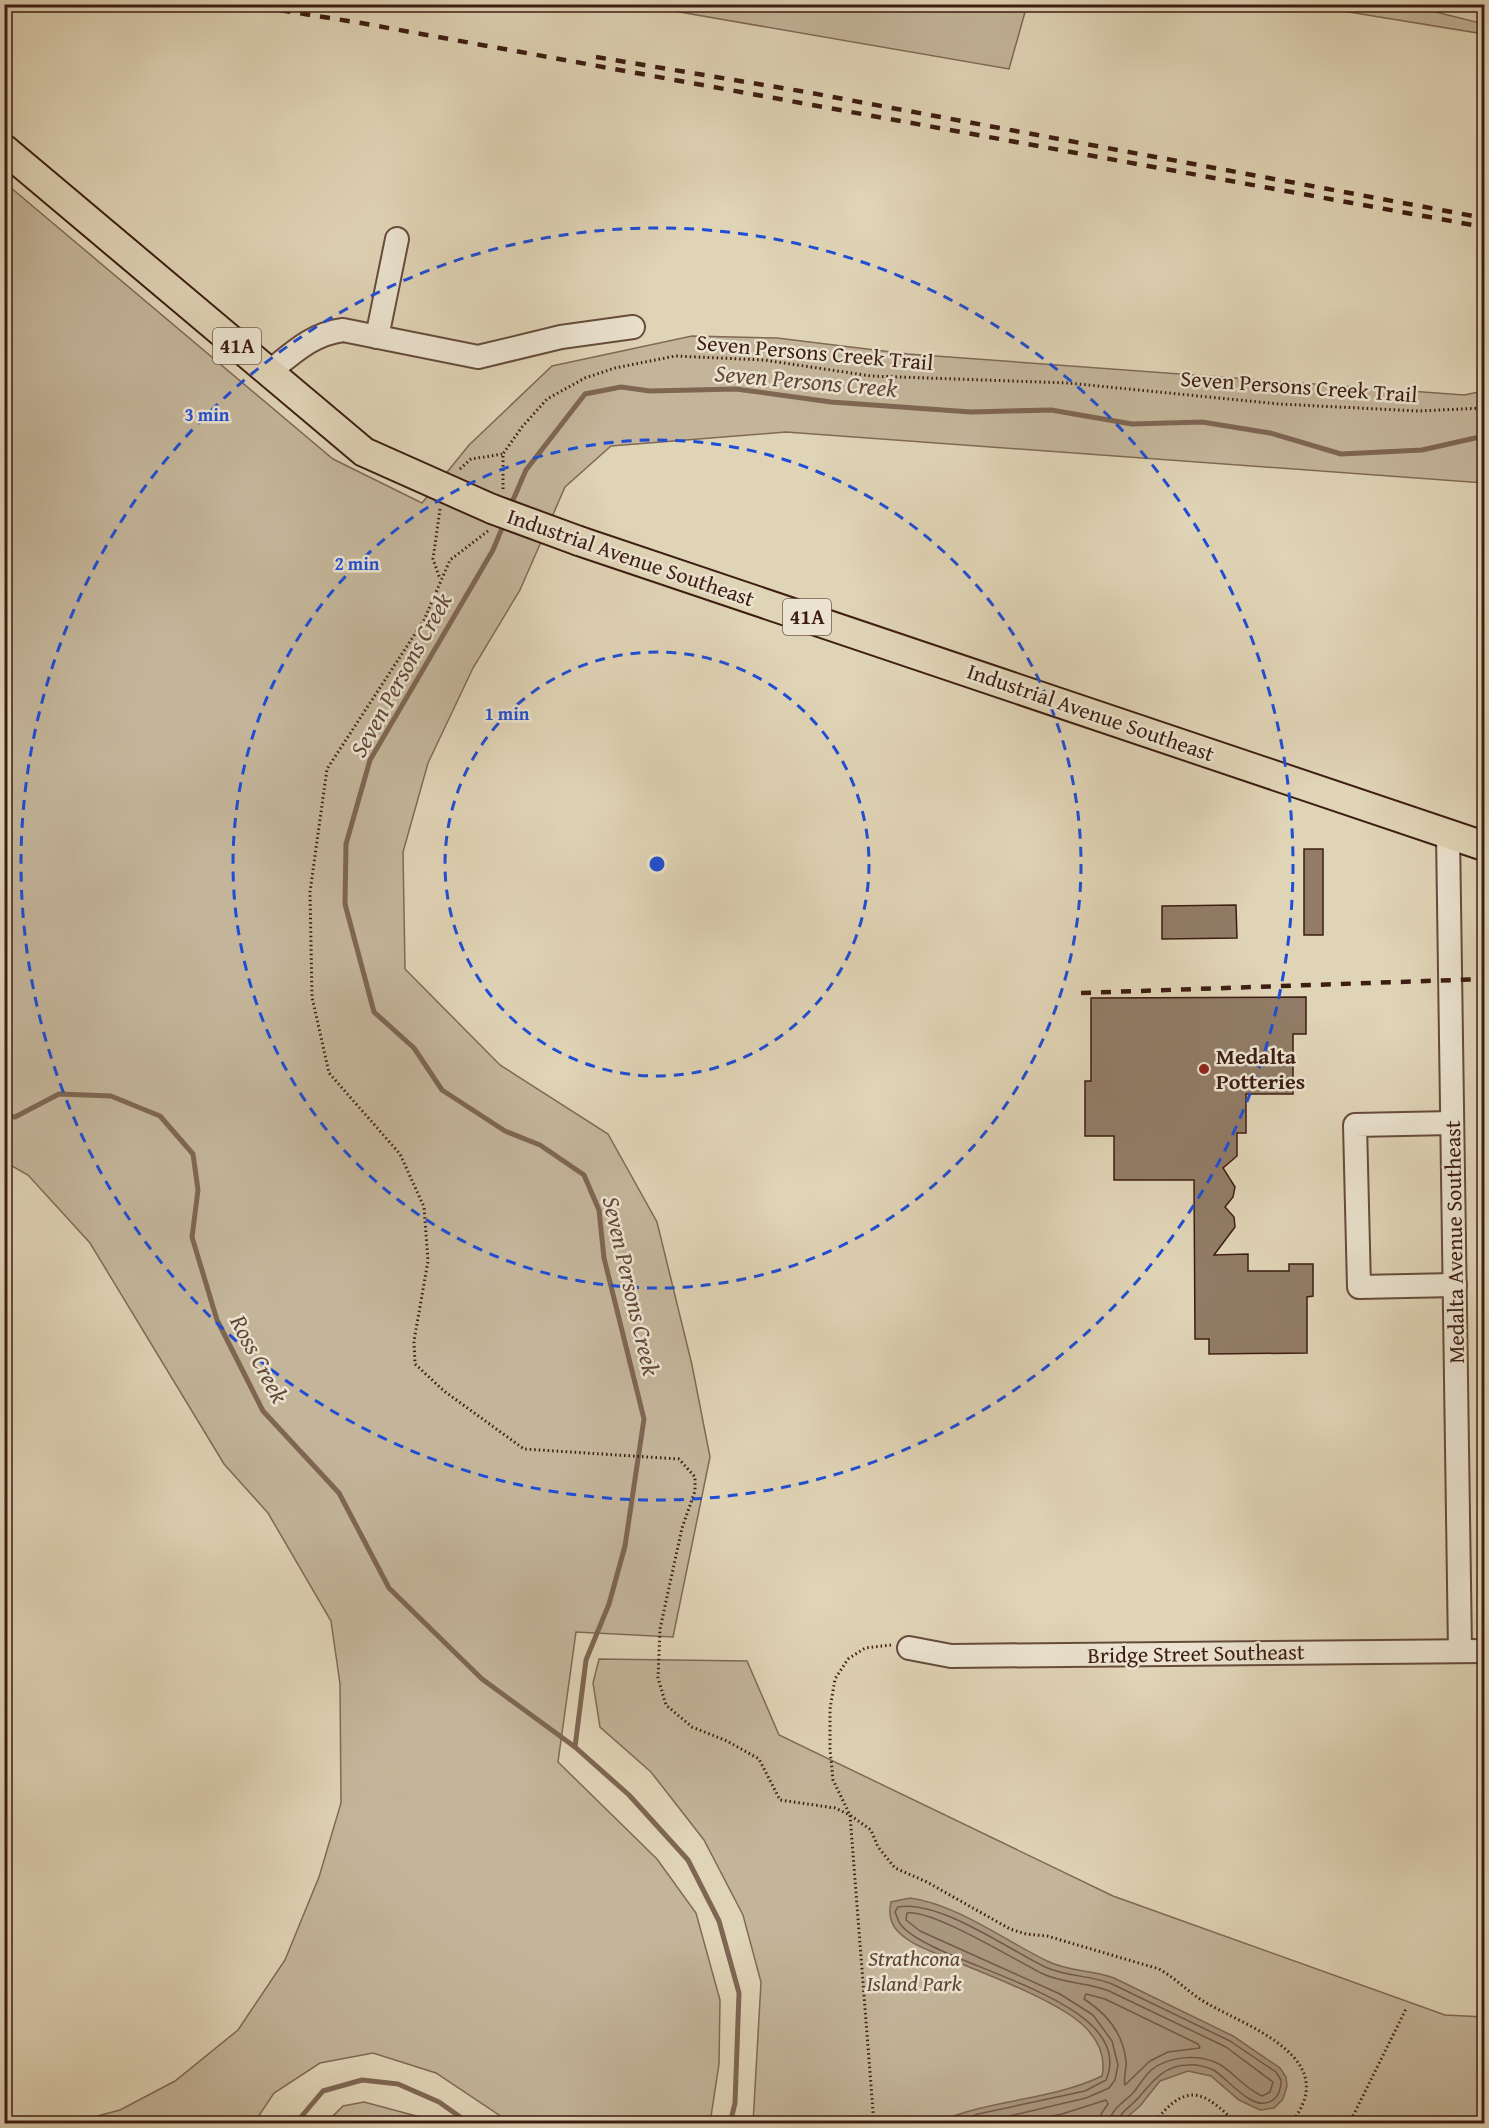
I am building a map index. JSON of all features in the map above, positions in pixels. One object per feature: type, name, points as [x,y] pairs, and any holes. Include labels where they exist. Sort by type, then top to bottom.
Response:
[{"type":"main road","name":"Industrial Avenue Southeast","points":[[4,149],[364,452],[496,509],[579,541],[1485,846]]},
{"type":"street","points":[[377,337],[397,239]]},
{"type":"street","points":[[269,372],[308,340],[324,332],[343,330],[478,357],[561,337],[633,327]]},
{"type":"street","name":"Medalta Avenue Southeast","points":[[1448,834],[1460,1651]]},
{"type":"street","points":[[1452,1123],[1355,1125],[1359,1287],[1455,1285]]},
{"type":"street","name":"Bridge Street Southeast","points":[[909,1648],[951,1656],[1485,1651]]},
{"type":"path","name":"Seven Persons Creek Trail","points":[[496,509],[503,454],[522,427],[548,399],[585,378],[615,368],[675,356],[764,360],[872,376],[1068,383],[1289,405],[1418,411],[1485,408]]},
{"type":"path","points":[[496,509],[450,560],[424,620],[327,769],[310,892],[312,997],[329,1073],[400,1154],[424,1207],[428,1261],[414,1341],[415,1364],[444,1391],[524,1449],[679,1459],[695,1477],[696,1491],[682,1528],[660,1629],[658,1678],[666,1705],[692,1727],[727,1741],[759,1759],[780,1800],[835,1808],[850,1815],[871,1830],[878,1847],[895,1868],[927,1882],[1010,1929],[1026,1934],[1047,1936],[1159,1969],[1174,1978],[1190,1994],[1254,2027],[1280,2044],[1301,2067],[1307,2083],[1306,2098],[1290,2124]]},
{"type":"path","points":[[874,2124],[850,1815],[833,1780],[830,1709],[835,1679],[848,1659],[865,1648],[896,1645],[909,1648]]},
{"type":"path","points":[[1349,2124],[1406,2009]]},
{"type":"path","points":[[1153,2124],[1175,2099],[1194,2094],[1206,2098],[1237,2124]]},
{"type":"green space","points":[[1027,4],[1009,69],[639,5]]},
{"type":"green space","points":[[1306,5],[1408,5],[1484,24],[1484,34]]},
{"type":"green space","points":[[4,182],[333,459],[422,503],[469,445],[552,366],[692,336],[777,338],[908,354],[1464,395],[1484,391],[1484,483],[786,432],[611,446],[565,487],[520,590],[473,668],[428,763],[403,852],[405,969],[500,1065],[608,1134],[657,1222],[692,1365],[710,1457],[673,1637],[576,1632],[558,1762],[657,1859],[696,1913],[720,2000],[719,2064],[710,2123],[511,2123],[436,2073],[373,2053],[320,2063],[274,2093],[254,2123],[71,2123],[120,2110],[175,2081],[238,2030],[285,1960],[319,1877],[341,1803],[340,1684],[331,1621],[268,1513],[224,1464],[90,1243],[28,1175],[5,1162]]},
{"type":"green space","name":"Strathcona Island Park","points":[[599,1659],[747,1661],[779,1735],[1113,1896],[1445,2015],[1484,2017],[1484,2123],[753,2123],[761,1982],[743,1915],[704,1840],[651,1772],[600,1727],[593,1683]]},
{"type":"green space","points":[[364,2102],[436,2123],[326,2123],[343,2106]]},
{"type":"water","points":[[910,1898],[963,1915],[1055,1965],[1114,1978],[1233,2036],[1280,2068],[1286,2077],[1287,2086],[1283,2099],[1274,2108],[1260,2110],[1239,2100],[1211,2076],[1188,2071],[1160,2081],[1140,2106],[1120,2123],[936,2123],[977,2109],[1062,2091],[1082,2084],[1102,2076],[1103,2062],[1094,2038],[1073,2017],[1018,1987],[905,1938],[895,1928],[891,1919],[891,1902]]},
{"type":"building","points":[[1304,849],[1323,849],[1323,935],[1304,935]]},
{"type":"building","points":[[1236,905],[1237,938],[1162,939],[1162,906]]},
{"type":"building","name":"Medalta Potteries","points":[[1306,997],[1306,1034],[1293,1034],[1293,1094],[1246,1094],[1246,1133],[1237,1133],[1237,1156],[1223,1168],[1235,1187],[1233,1197],[1225,1207],[1234,1217],[1235,1227],[1214,1255],[1248,1254],[1248,1271],[1289,1271],[1289,1264],[1313,1264],[1313,1296],[1307,1297],[1307,1353],[1209,1354],[1209,1339],[1195,1339],[1194,1180],[1114,1180],[1114,1136],[1085,1136],[1085,1081],[1091,1081],[1091,998]]},
{"type":"waterway","name":"Seven Persons Creek","points":[[510,507],[526,470],[585,394],[621,387],[650,391],[736,389],[831,402],[971,412],[1051,410],[1132,424],[1202,422],[1270,433],[1341,454],[1422,450],[1484,436]]},
{"type":"waterway","name":"Seven Persons Creek","points":[[505,521],[493,550],[370,760],[346,844],[345,904],[374,1012],[414,1048],[442,1090],[505,1131],[540,1145],[584,1175],[599,1210],[604,1258],[644,1419],[625,1546],[609,1604],[586,1660],[575,1747]]},
{"type":"waterway","name":"Ross Creek","points":[[4,1115],[15,1117],[59,1094],[111,1096],[160,1116],[193,1154],[198,1190],[192,1237],[217,1320],[263,1411],[339,1493],[389,1588],[482,1679],[575,1747],[629,1795],[688,1860],[719,1921],[739,1993],[735,2103],[730,2124]]},
{"type":"waterway","name":"Seven Persons Creek","points":[[295,2124],[323,2091],[362,2080],[398,2084],[439,2102],[470,2124]]},
{"type":"railway","points":[[241,4],[361,23],[1484,227]]},
{"type":"railway","points":[[596,57],[806,92],[1484,218]]},
{"type":"railway","points":[[1081,993],[1484,979]]},
{"type":"place","name":"Medalta Potteries","points":[[1204,1069]]}]
